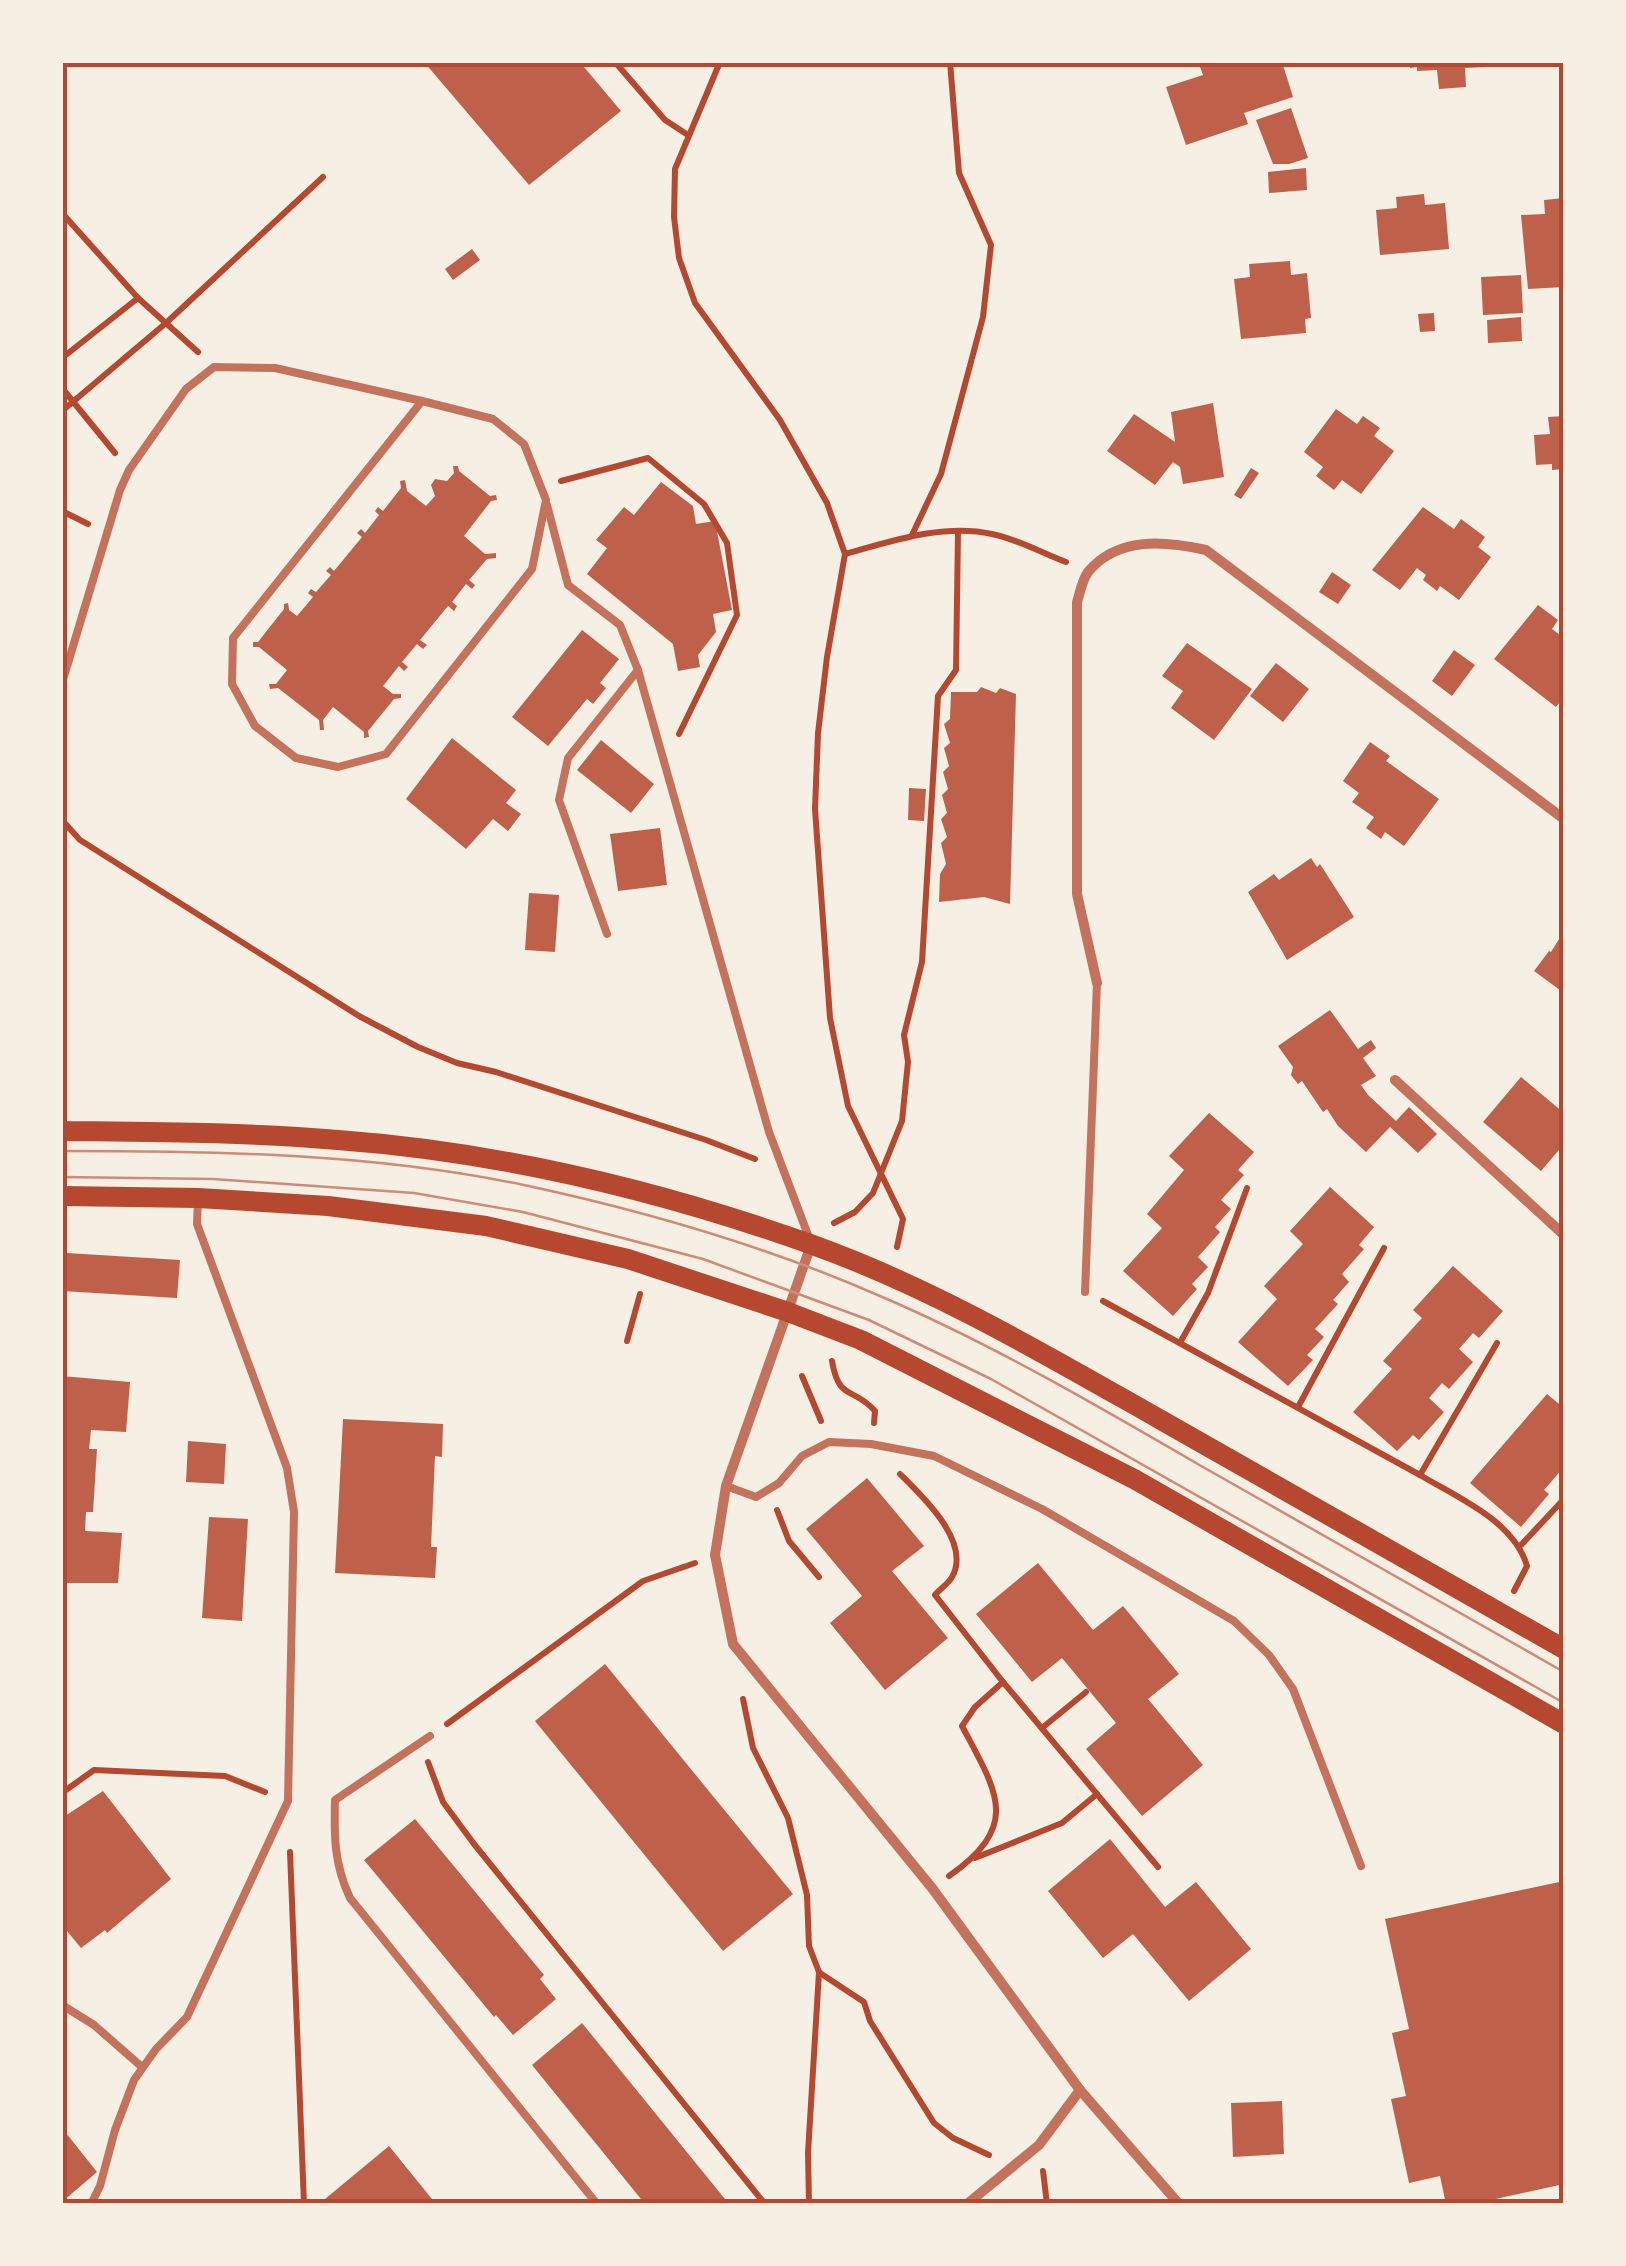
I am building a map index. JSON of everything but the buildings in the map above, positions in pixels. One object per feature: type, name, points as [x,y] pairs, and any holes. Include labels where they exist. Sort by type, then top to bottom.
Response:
[{"type":"main road","points":[[62,1132],[207,1132],[423,1149],[606,1183],[811,1244],[887,1275],[1038,1350],[1564,1649]]},
{"type":"main road","points":[[62,1196],[198,1198],[328,1206],[486,1226],[628,1259],[788,1312],[861,1340],[1134,1479],[1564,1724]]},
{"type":"street","points":[[1097,983],[1076,894],[1074,633],[1077,602],[1086,574],[1132,544],[1173,543],[1206,550],[1564,819]]},
{"type":"street","points":[[1394,1080],[1564,1235]]},
{"type":"street","points":[[811,1244],[726,1486],[715,1555],[732,1644],[932,1888],[1080,2090],[1179,2204]]},
{"type":"street","points":[[967,2204],[1040,2145],[1080,2090]]},
{"type":"lane","points":[[62,683],[129,470],[186,389],[214,367],[275,368],[494,419],[524,444],[546,500],[568,585],[620,626],[638,670],[769,1132],[804,1216],[811,1244]]},
{"type":"lane","points":[[422,401],[234,638],[232,684],[254,726],[296,758],[338,767],[386,754],[532,570],[546,500]]},
{"type":"lane","points":[[607,934],[559,800],[568,758],[638,670]]},
{"type":"lane","points":[[1085,1292],[1097,983]]},
{"type":"lane","points":[[91,2204],[100,2186],[115,2130],[142,2067],[188,2017],[288,1801],[294,1512],[287,1468],[197,1224],[198,1198]]},
{"type":"lane","points":[[726,1486],[756,1497],[779,1483],[802,1456],[829,1442],[872,1444],[934,1456],[1088,1535],[1234,1622],[1268,1655],[1294,1689],[1361,1866]]},
{"type":"lane","points":[[430,1736],[334,1800],[338,1874],[350,1898],[596,2204]]},
{"type":"lane","points":[[62,2005],[94,2026],[142,2067]]},
{"type":"path","points":[[615,62],[665,120],[688,135]]},
{"type":"path","points":[[720,62],[674,169],[679,258],[695,303],[780,420],[827,503],[846,554],[827,657],[815,809],[830,1018],[848,1106],[904,1218],[896,1253]]},
{"type":"path","points":[[912,535],[941,474],[983,317],[991,245],[958,173],[950,62]]},
{"type":"path","points":[[62,412],[166,324],[323,177]]},
{"type":"path","points":[[63,214],[138,298],[214,367]]},
{"type":"path","points":[[62,358],[138,298]]},
{"type":"path","points":[[62,388],[129,470]]},
{"type":"path","points":[[540,486],[648,458],[704,504],[727,542],[737,615],[665,762]]},
{"type":"path","points":[[829,1226],[855,1212],[873,1193],[902,1121],[908,1062],[904,1035],[922,962],[938,696],[956,670],[958,532]]},
{"type":"path","points":[[846,554],[912,535],[994,534],[1066,562],[1086,574]]},
{"type":"path","points":[[62,820],[80,840],[358,1016],[418,1046],[457,1064],[496,1072],[742,1152],[785,1178]]},
{"type":"path","points":[[1181,1342],[1208,1294],[1247,1188]]},
{"type":"path","points":[[1298,1407],[1384,1248]]},
{"type":"path","points":[[626,1341],[642,1288]]},
{"type":"path","points":[[1085,1292],[1298,1407],[1487,1516],[1521,1545],[1527,1566],[1514,1592]]},
{"type":"path","points":[[1420,1475],[1497,1343]]},
{"type":"path","points":[[832,1362],[842,1390],[866,1400],[875,1411],[872,1444],[941,1516],[957,1556],[953,1576],[935,1594],[1003,1682],[1158,1867]]},
{"type":"path","points":[[802,1376],[829,1442]]},
{"type":"path","points":[[756,1497],[774,1504],[790,1540],[819,1576]]},
{"type":"path","points":[[1521,1545],[1564,1500]]},
{"type":"path","points":[[715,1555],[643,1581],[430,1736],[427,1758],[443,1802],[765,2204]]},
{"type":"path","points":[[732,1644],[753,1748],[788,1818],[807,1895],[808,1946],[819,1972],[809,2204]]},
{"type":"path","points":[[974,1858],[994,1834],[996,1802],[962,1726],[975,1706],[1003,1682]]},
{"type":"path","points":[[1042,1728],[1086,1692]]},
{"type":"path","points":[[66,1790],[94,1770],[191,1774],[226,1776],[288,1801],[304,2204]]},
{"type":"path","points":[[932,1888],[974,1858],[1062,1823],[1097,1794]]},
{"type":"path","points":[[819,1972],[864,2002],[870,2021],[934,2123],[953,2138],[990,2156]]},
{"type":"tram line","points":[[62,1151],[294,1156],[467,1174],[660,1218],[749,1246],[880,1296],[1004,1355],[1564,1672]]},
{"type":"tram line","points":[[62,1177],[213,1179],[414,1193],[523,1212],[703,1259],[869,1320],[991,1379],[1564,1703]]}]
